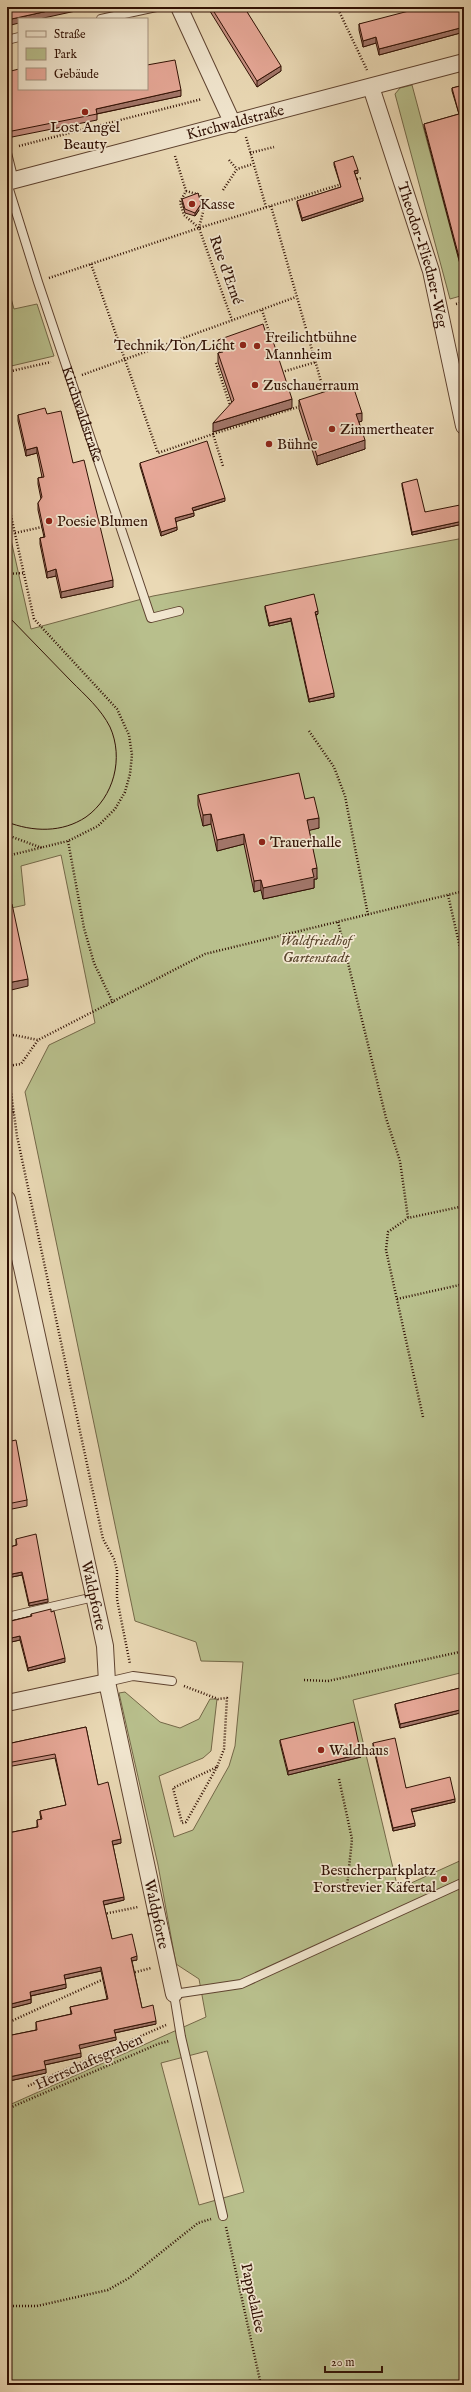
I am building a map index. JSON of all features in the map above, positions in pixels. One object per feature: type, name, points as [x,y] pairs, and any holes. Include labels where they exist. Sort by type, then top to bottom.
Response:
[{"type":"street","points":[[179,7],[220,94],[237,122]]},
{"type":"street","name":"Kirchwaldstraße","points":[[9,182],[464,62]]},
{"type":"street","name":"Theodor-Fliedner-Weg","points":[[371,87],[431,271],[464,426]]},
{"type":"street","name":"Waldpforte","points":[[7,1199],[105,1646],[107,1682],[174,1994]]},
{"type":"street","points":[[7,1703],[107,1682]]},
{"type":"lane","points":[[106,18],[156,7]]},
{"type":"lane","points":[[7,40],[18,37]]},
{"type":"lane","points":[[7,153],[9,182]]},
{"type":"lane","name":"Kirchwaldstraße","points":[[9,182],[38,282],[151,618],[178,611]]},
{"type":"lane","points":[[7,1617],[94,1597]]},
{"type":"lane","points":[[107,1682],[133,1676],[172,1682]]},
{"type":"lane","points":[[224,2216],[181,2038],[174,1994],[241,1984],[464,1882]]},
{"type":"path","points":[[337,7],[366,69],[371,87]]},
{"type":"path","points":[[15,147],[220,94]]},
{"type":"path","points":[[237,122],[250,153],[266,208]]},
{"type":"path","points":[[170,140],[186,191],[180,202],[184,215],[199,228]]},
{"type":"path","points":[[250,153],[274,147]]},
{"type":"path","points":[[229,160],[237,169]]},
{"type":"path","points":[[222,190],[237,169],[253,164]]},
{"type":"path","points":[[38,282],[199,228],[361,178]]},
{"type":"path","points":[[186,191],[200,195],[204,208],[199,228]]},
{"type":"path","points":[[271,206],[324,392],[319,395]]},
{"type":"path","name":"Rue d'Erné","points":[[199,228],[232,320]]},
{"type":"path","points":[[91,264],[158,453],[303,405]]},
{"type":"path","points":[[70,380],[296,297]]},
{"type":"path","points":[[262,310],[272,342]]},
{"type":"path","points":[[7,372],[64,359]]},
{"type":"path","points":[[282,372],[316,362]]},
{"type":"path","points":[[216,363],[232,411]]},
{"type":"path","points":[[280,365],[284,379]]},
{"type":"path","points":[[249,418],[278,409]]},
{"type":"path","points":[[213,434],[223,466]]},
{"type":"path","points":[[7,498],[34,619],[117,709],[124,722],[131,744],[130,774],[121,801],[98,826],[68,841],[7,856]]},
{"type":"path","points":[[15,533],[42,527]]},
{"type":"path","points":[[7,574],[23,573]]},
{"type":"path","points":[[309,731],[334,767],[345,796],[368,915]]},
{"type":"path","points":[[7,835],[43,848]]},
{"type":"path","points":[[68,841],[84,928],[94,963],[113,1002]]},
{"type":"path","points":[[133,1676],[117,1599],[117,1570],[114,1558],[104,1539],[17,1136],[7,1065],[21,1064],[38,1040],[205,954],[464,891]]},
{"type":"path","points":[[448,895],[464,965]]},
{"type":"path","points":[[338,922],[386,1118],[400,1161],[408,1218]]},
{"type":"path","points":[[7,1012],[8,1016]]},
{"type":"path","points":[[7,1036],[14,1035],[38,1040]]},
{"type":"path","points":[[7,1114],[14,1112]]},
{"type":"path","points":[[424,1417],[386,1250],[388,1232],[408,1218],[464,1206]]},
{"type":"path","points":[[397,1299],[464,1284]]},
{"type":"path","points":[[304,1680],[328,1681],[464,1651]]},
{"type":"path","points":[[172,1682],[218,1699],[227,1698],[224,1749],[217,1767],[186,1822],[182,1823],[173,1788],[217,1767]]},
{"type":"path","points":[[339,1779],[352,1839],[347,1886]]},
{"type":"path","points":[[102,1915],[154,1903]]},
{"type":"path","points":[[128,1974],[167,1965]]},
{"type":"path","points":[[7,2022],[109,1978]]},
{"type":"path","points":[[28,2086],[178,2021]]},
{"type":"path","name":"Herrschaftsgraben","points":[[7,2109],[158,2044],[181,2038]]},
{"type":"path","points":[[7,2306],[37,2306],[108,2290],[129,2278],[198,2223],[224,2216]]},
{"type":"path","name":"Pappelallee","points":[[224,2216],[261,2385]]},
{"type":"green space","points":[[412,85],[464,279],[464,295],[450,299],[395,94],[400,88]]},
{"type":"green space","points":[[7,284],[14,309],[37,304],[54,356],[7,367]]},
{"type":"green space","name":"Waldfriedhof Gartenstadt","points":[[7,522],[31,629],[153,596],[464,538],[464,1672],[353,1700],[398,1889],[464,1859],[464,2385],[7,2385],[7,2106],[206,2017],[199,1979],[176,1964],[158,1865],[119,1693],[125,1692],[160,1722],[180,1728],[199,1719],[210,1699],[217,1699],[211,1751],[203,1758],[159,1776],[174,1837],[193,1830],[229,1766],[235,1746],[243,1662],[201,1661],[196,1642],[135,1621],[25,1092],[49,1045],[95,1023],[61,855],[21,866],[25,905],[7,909]],"holes":[[[207,2051],[244,2192],[199,2205],[161,2063]]]},
{"type":"building","points":[[7,7],[66,7],[7,20]]},
{"type":"building","points":[[211,7],[244,7],[281,66],[257,81]]},
{"type":"building","points":[[424,7],[464,7],[464,27],[379,49],[376,37],[363,41],[359,24]]},
{"type":"building","points":[[175,60],[181,90],[96,109],[97,114],[7,132],[7,72],[18,69],[18,90],[148,90],[148,65]]},
{"type":"building","points":[[464,85],[464,276],[424,124],[459,114],[452,88]]},
{"type":"building","points":[[353,156],[358,170],[354,171],[363,198],[302,218],[297,201],[341,187],[334,162]]},
{"type":"building","name":"Kasse","points":[[198,193],[201,204],[195,213],[185,209],[182,199]]},
{"type":"building","name":"Zuschauerraum","points":[[263,324],[267,337],[271,335],[292,399],[213,423],[234,400],[218,353],[223,352],[218,340]]},
{"type":"building","name":"Zimmertheater","points":[[352,383],[362,413],[356,414],[365,440],[317,456],[299,400]]},
{"type":"building","points":[[45,408],[47,414],[61,411],[73,463],[84,460],[113,580],[61,592],[56,569],[47,572],[40,538],[45,537],[38,503],[42,497],[38,478],[44,477],[37,447],[26,450],[18,415]]},
{"type":"building","points":[[207,441],[225,498],[192,508],[194,513],[175,518],[177,527],[161,532],[140,463]]},
{"type":"building","points":[[417,479],[425,512],[460,505],[463,521],[412,532],[402,483]]},
{"type":"building","points":[[314,594],[318,611],[315,612],[334,693],[309,699],[291,618],[269,623],[265,606]]},
{"type":"building","name":"Trauerhalle","points":[[299,773],[305,799],[314,797],[319,818],[307,820],[317,868],[312,869],[314,877],[263,888],[261,880],[254,881],[244,834],[217,840],[211,814],[203,815],[198,795]]},
{"type":"building","points":[[12,904],[28,979],[7,983],[7,905]]},
{"type":"building","points":[[16,1440],[27,1500],[7,1504],[7,1442]]},
{"type":"building","points":[[36,1534],[48,1599],[29,1603],[22,1572],[7,1575],[7,1548],[17,1545],[16,1539]]},
{"type":"building","points":[[51,1609],[51,1612],[54,1611],[65,1658],[28,1668],[20,1636],[7,1639],[7,1622],[32,1616],[31,1614]]},
{"type":"building","points":[[464,1687],[464,1709],[400,1724],[395,1704]]},
{"type":"building","name":"Waldhaus","points":[[354,1722],[361,1754],[288,1771],[280,1740]]},
{"type":"building","points":[[86,1727],[98,1785],[108,1782],[121,1839],[112,1841],[124,1897],[103,1901],[112,1939],[132,1934],[137,1956],[131,1958],[142,2008],[153,2005],[156,2021],[114,2030],[116,2037],[79,2045],[81,2053],[44,2061],[46,2069],[9,2077],[7,2068],[7,2036],[37,2030],[36,2022],[72,2014],[70,2007],[108,1999],[101,1967],[64,1975],[66,1984],[30,1992],[31,1999],[7,2005],[7,1897],[9,1897],[7,1888],[7,1830],[8,1833],[38,1827],[37,1820],[42,1819],[40,1811],[66,1805],[55,1754],[7,1763],[7,1744]]},
{"type":"building","points":[[395,1738],[406,1788],[450,1777],[455,1799],[411,1809],[415,1823],[393,1828],[373,1743]]},
{"type":"tram line","points":[[7,615],[97,708],[110,727],[116,751],[116,764],[110,788],[96,809],[86,817],[67,826],[47,829],[27,828],[7,822]]},
{"type":"place","name":"Lost Angel Beauty","points":[[85,112]]},
{"type":"place","name":"Kasse","points":[[192,204]]},
{"type":"place","name":"Technik/Ton/Licht","points":[[243,345]]},
{"type":"place","name":"Freilichtbühne Mannheim","points":[[257,346]]},
{"type":"place","name":"Zuschauerraum","points":[[255,385]]},
{"type":"place","name":"Zimmertheater","points":[[332,429]]},
{"type":"place","name":"Bühne","points":[[269,444]]},
{"type":"place","name":"Poesie Blumen","points":[[49,521]]},
{"type":"place","name":"Trauerhalle","points":[[262,842]]},
{"type":"place","name":"Waldhaus","points":[[321,1750]]},
{"type":"place","name":"Besucherparkplatz Forstrevier Käfertal","points":[[444,1879]]}]
